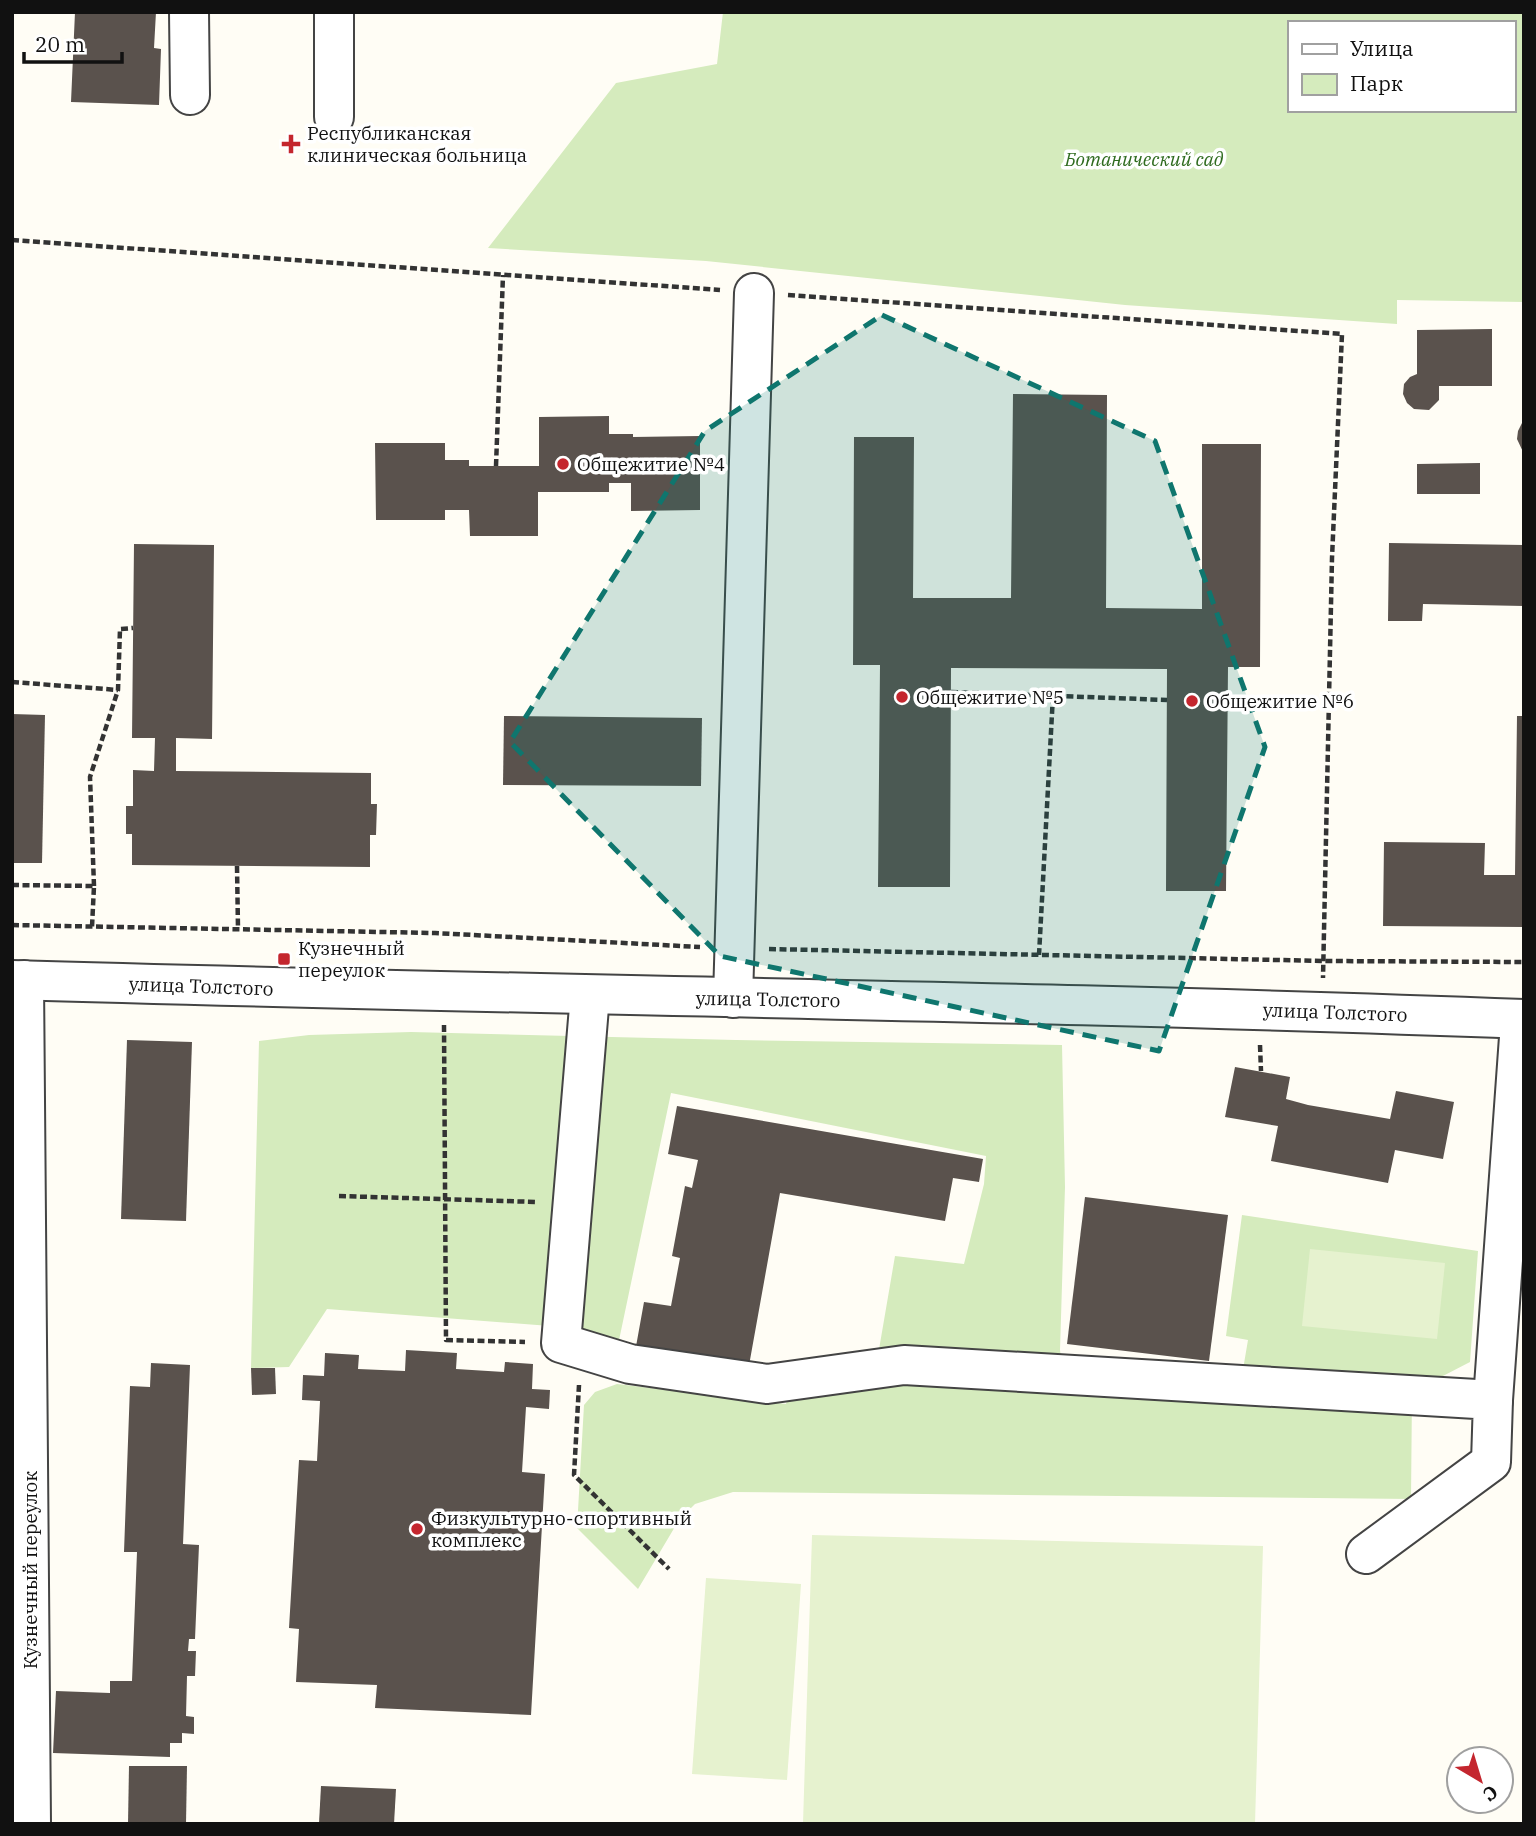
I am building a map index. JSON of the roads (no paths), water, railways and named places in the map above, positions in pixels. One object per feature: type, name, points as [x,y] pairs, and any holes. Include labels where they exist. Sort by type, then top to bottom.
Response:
[{"type":"street","points":[[189,12],[190,95]]},
{"type":"street","points":[[334,12],[334,117]]},
{"type":"street","points":[[733,998],[754,293]]},
{"type":"street","name":"улица Толстого","points":[[18,980],[1322,1011],[1521,1028]]},
{"type":"street","name":"Кузнечный переулок","points":[[18,980],[31,1824]]},
{"type":"street","points":[[590,995],[573,1203],[571,1346],[630,1364],[767,1384],[904,1365],[1493,1400]]},
{"type":"street","points":[[1366,1554],[1492,1462],[1493,1400],[1521,1028]]},
{"type":"place","name":"Республиканская клиническая больница","points":[[291,144]]},
{"type":"place","name":"Общежитие №4","points":[[563,464]]},
{"type":"place","name":"Общежитие №5","points":[[902,697]]},
{"type":"place","name":"Общежитие №6","points":[[1192,701]]},
{"type":"place","name":"Кузнечный переулок","points":[[284,959]]},
{"type":"place","name":"Физкультурно-спортивный комплекс","points":[[417,1529]]},
{"type":"park label","name":"Ботанический сад","points":[[1144,159]]}]
